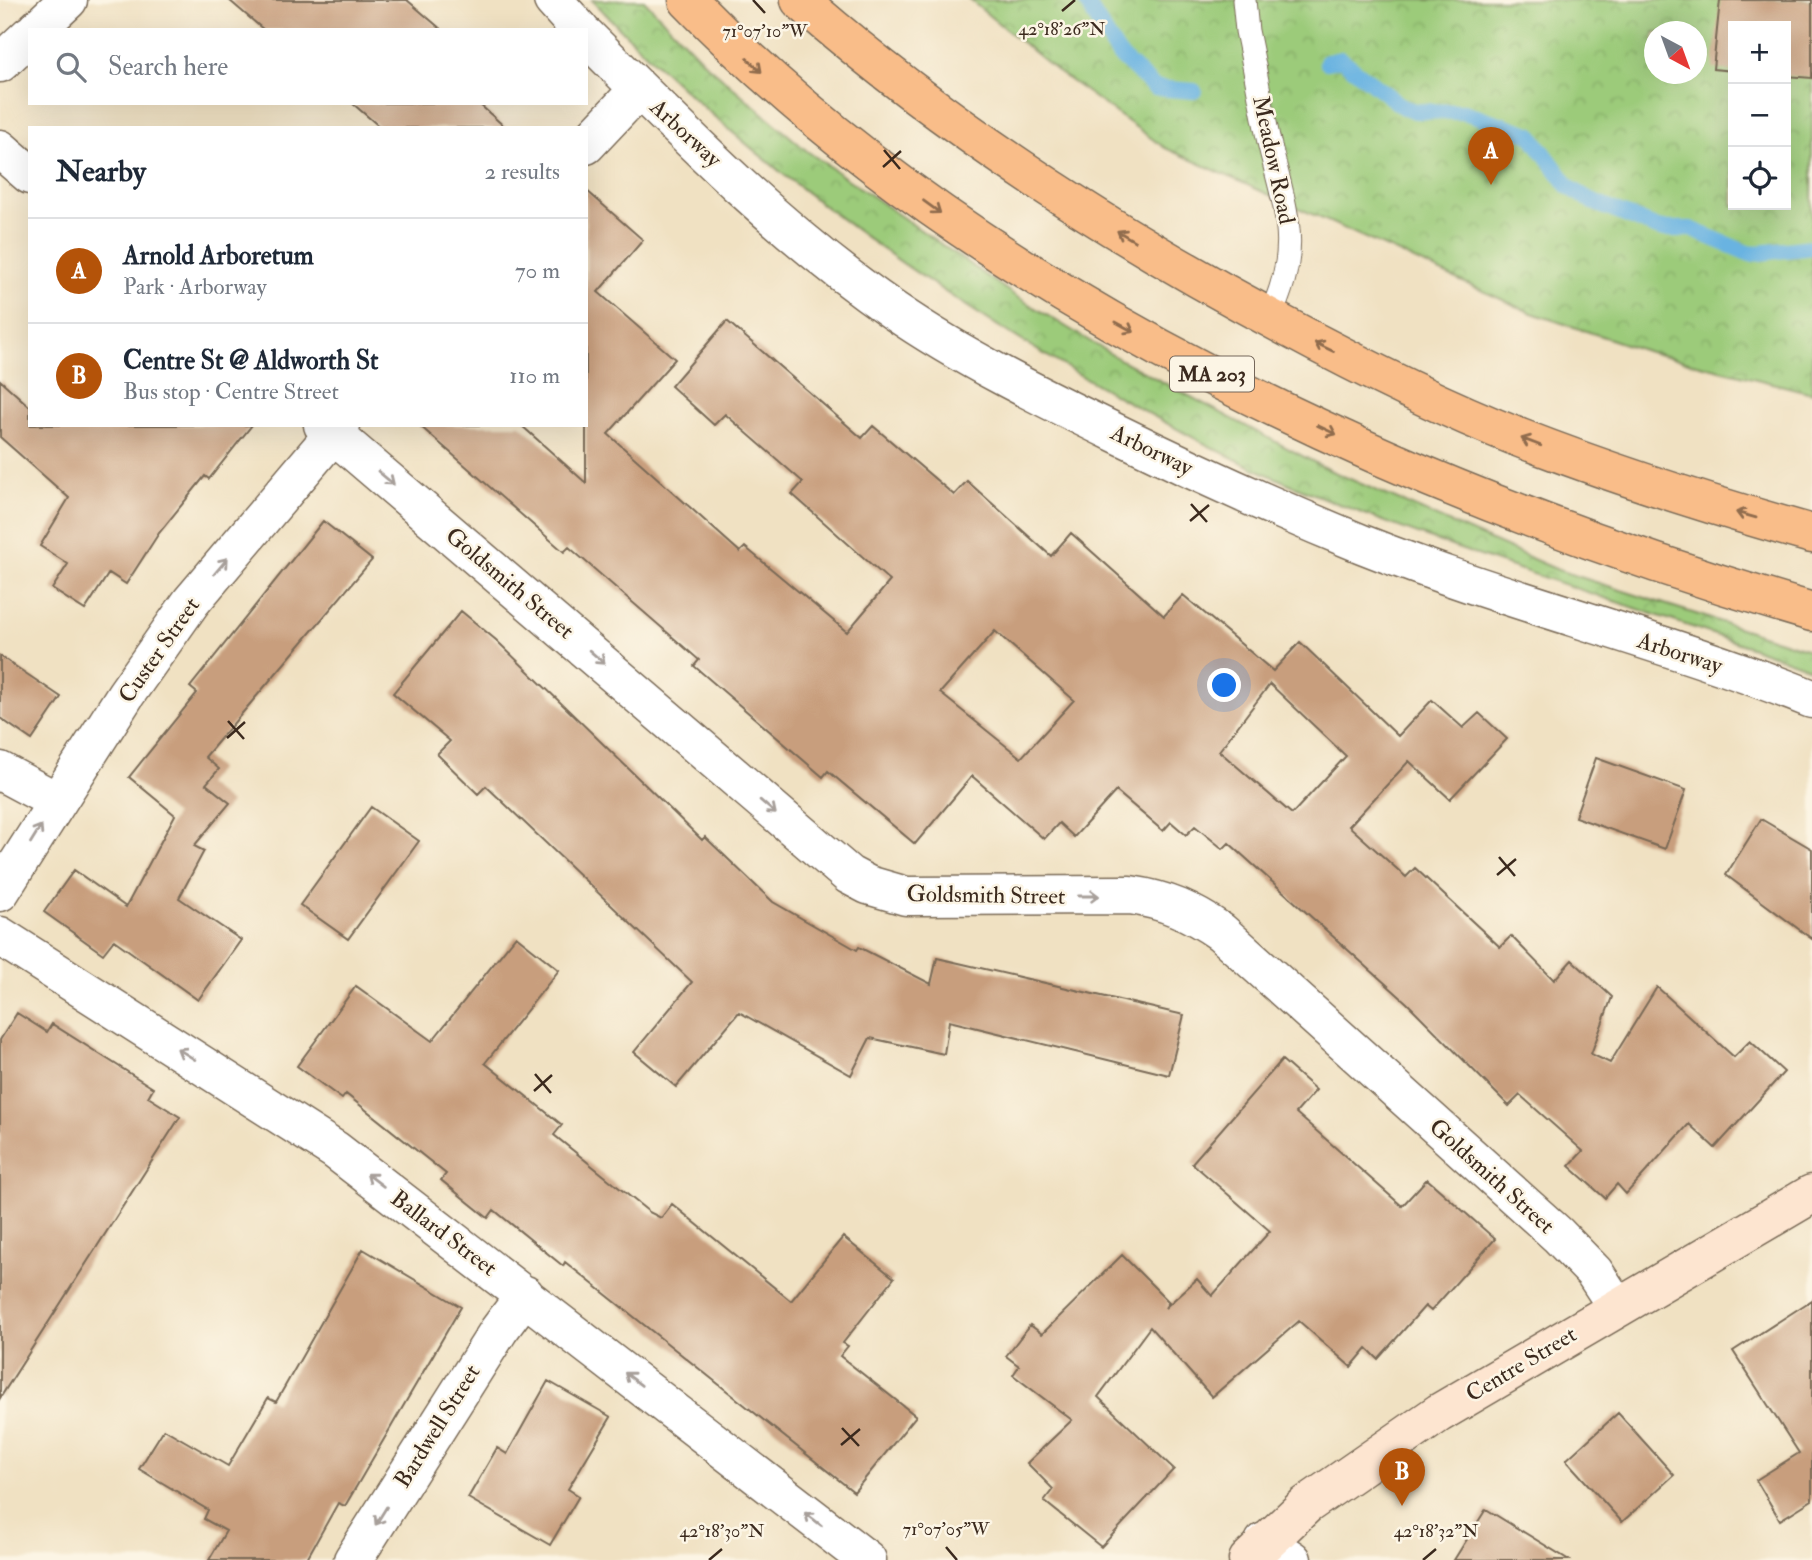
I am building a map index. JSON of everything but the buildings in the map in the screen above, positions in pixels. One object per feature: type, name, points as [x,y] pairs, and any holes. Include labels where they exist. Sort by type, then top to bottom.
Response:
[{"type":"highway","name":"MA 203","points":[[688,0],[798,105],[873,165],[997,251],[1181,358],[1326,430],[1500,506],[1675,570],[1812,612]]},
{"type":"highway","points":[[800,0],[864,56],[978,140],[1101,221],[1269,318],[1412,391],[1519,438],[1649,484],[1812,534]]},
{"type":"main road","name":"Centre Street","points":[[1268,1554],[1306,1505],[1381,1451],[1490,1382],[1812,1194]]},
{"type":"street","points":[[38,28],[68,0]]},
{"type":"street","points":[[553,0],[578,28]]},
{"type":"street","points":[[0,63],[28,37]]},
{"type":"street","name":"Arborway","points":[[588,38],[757,199],[892,309],[972,359],[1046,399],[1205,477],[1364,544],[1812,699]]},
{"type":"street","points":[[588,143],[639,89]]},
{"type":"street","points":[[0,149],[28,173]]},
{"type":"street","name":"Custer Street","points":[[0,892],[56,801],[191,602],[333,428]]},
{"type":"street","name":"Goldsmith Street","points":[[333,428],[849,875],[868,885],[906,896],[1130,895],[1154,899],[1193,912],[1221,932],[1558,1235],[1594,1272],[1617,1307]]},
{"type":"street","points":[[0,771],[56,801]]},
{"type":"street","name":"Ballard Street","points":[[0,936],[335,1150],[867,1560]]},
{"type":"street","name":"Bardwell Street","points":[[353,1560],[499,1330],[525,1295]]},
{"type":"lane","name":"Meadow Road","points":[[1244,0],[1247,31],[1269,142],[1286,205],[1290,247],[1281,292],[1269,318]]},
{"type":"green space","points":[[592,0],[644,0],[707,65],[807,151],[1014,295],[1119,359],[1327,469],[1558,570],[1812,651],[1812,669],[1415,533],[1350,508],[1245,464],[1147,413],[983,317],[845,221],[778,170],[714,116],[651,59]]},
{"type":"green space","points":[[970,0],[1812,0],[1812,393],[1649,352],[1532,313],[1165,148],[1057,71]]},
{"type":"waterway","points":[[1085,0],[1119,55],[1155,88],[1194,91]]},
{"type":"waterway","points":[[1327,62],[1341,59],[1403,107],[1415,111],[1464,112],[1530,134],[1569,187],[1593,202],[1660,229],[1691,229],[1750,254],[1812,247]]},
{"type":"place","name":"Arnold Arboretum","points":[[1491,185]]},
{"type":"place","name":"Centre St @ Aldworth St","points":[[1402,1506]]}]
